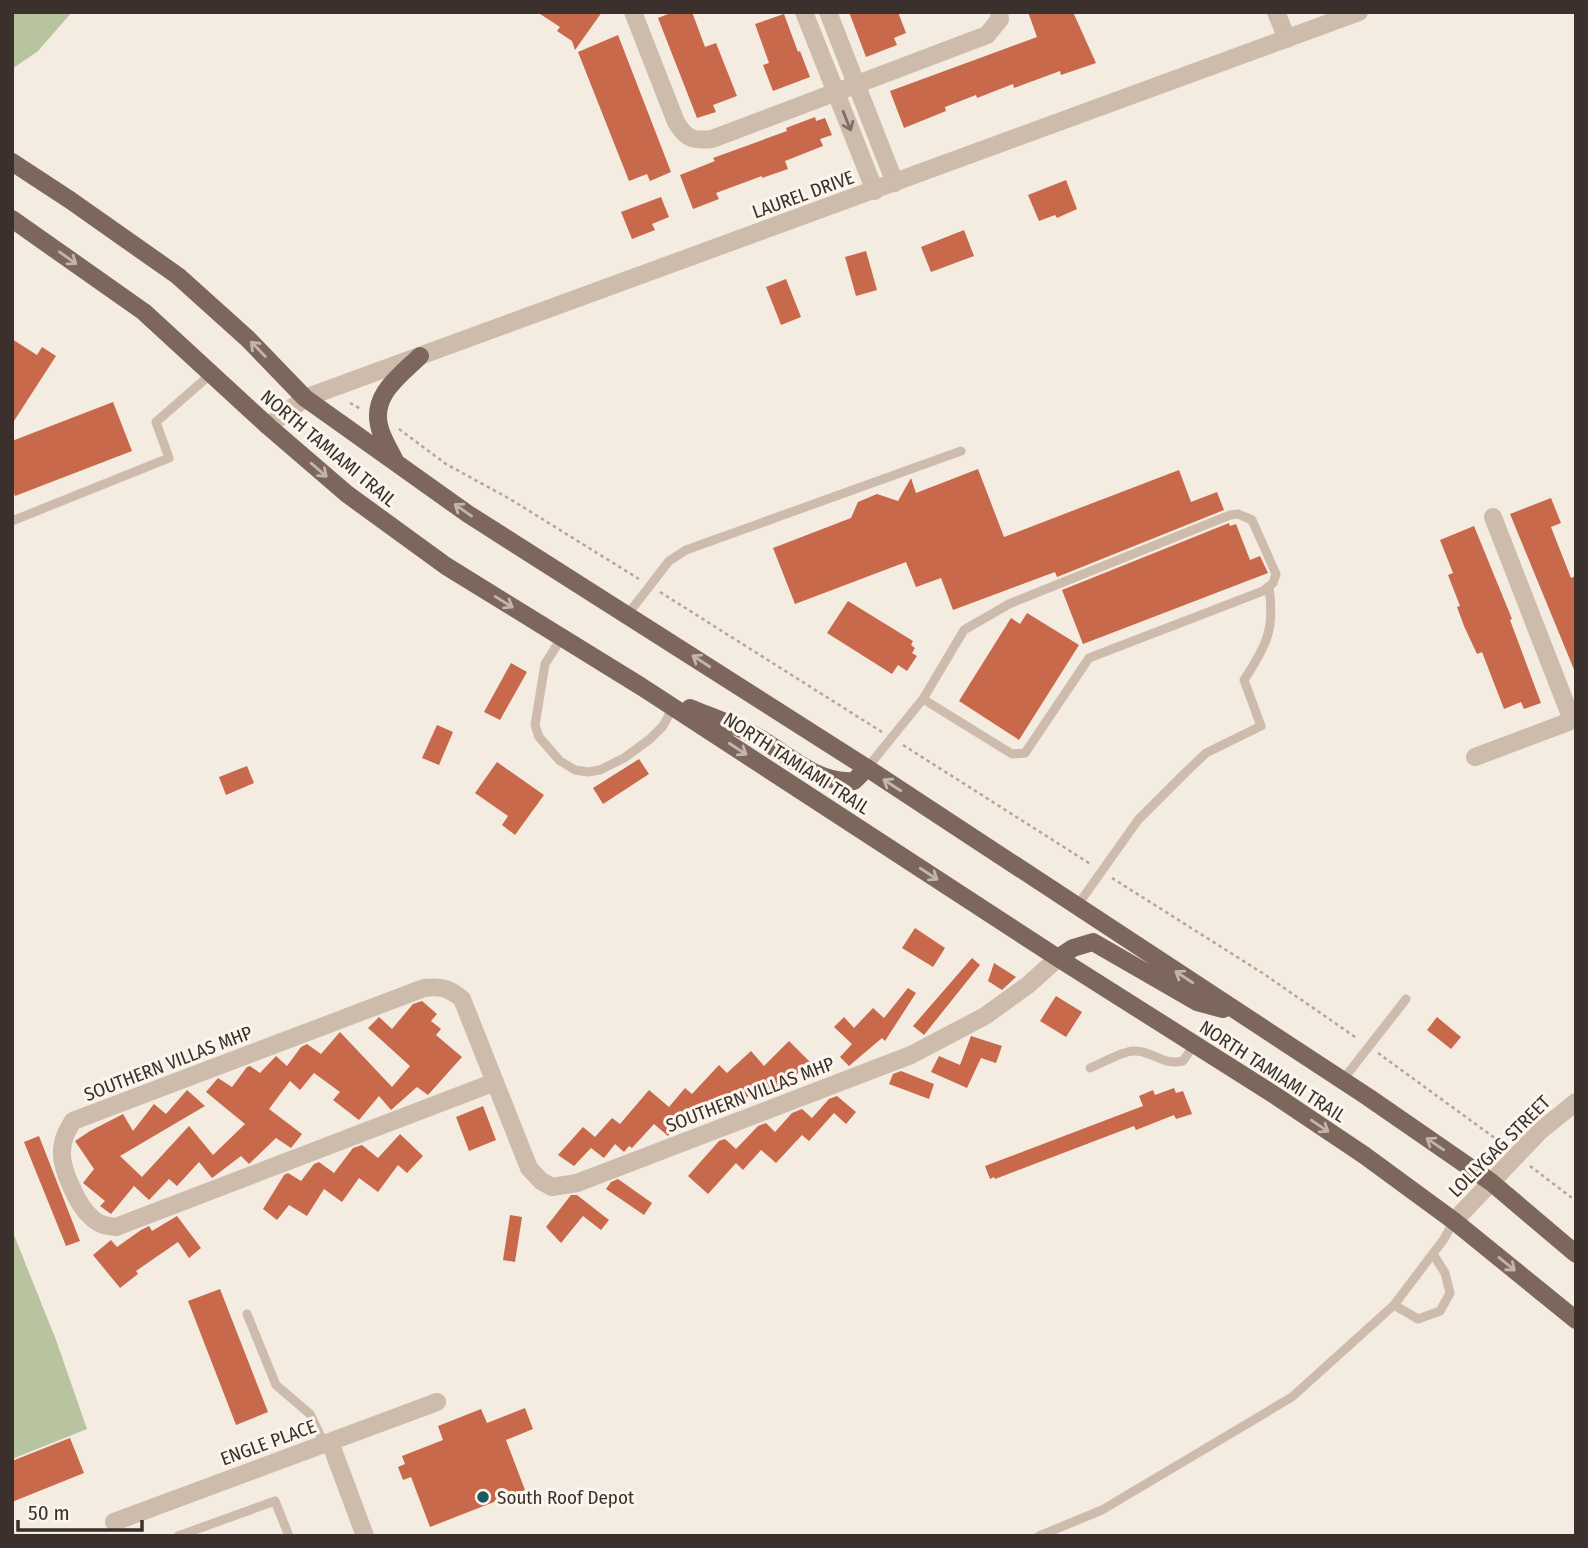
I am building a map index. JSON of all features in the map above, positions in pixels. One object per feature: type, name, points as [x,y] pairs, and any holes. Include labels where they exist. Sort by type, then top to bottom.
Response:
[{"type":"main road","name":"NORTH TAMIAMI TRAIL","points":[[12,162],[178,276],[248,339],[305,398],[468,514],[867,768],[1342,1081],[1491,1182],[1576,1254]]},
{"type":"main road","points":[[12,176],[70,200]]},
{"type":"main road","name":"NORTH TAMIAMI TRAIL","points":[[12,219],[144,312],[268,426],[347,494],[446,566],[674,704],[1058,958],[1364,1155],[1454,1222],[1576,1320]]},
{"type":"main road","points":[[395,461],[379,425],[379,402],[387,388],[420,356]]},
{"type":"main road","points":[[674,704],[755,736],[818,775],[846,782],[854,781],[867,768]]},
{"type":"main road","points":[[1058,958],[1080,945],[1093,942],[1197,1002],[1240,1013]]},
{"type":"street","points":[[633,12],[676,122],[682,133],[696,141],[712,139],[987,35],[1000,19],[999,12]]},
{"type":"street","points":[[804,12],[875,191]]},
{"type":"street","points":[[828,12],[895,183]]},
{"type":"street","points":[[1276,12],[1287,39]]},
{"type":"street","name":"LAUREL DRIVE","points":[[268,426],[305,398],[1359,12]]},
{"type":"street","points":[[1475,757],[1574,720],[1493,517]]},
{"type":"street","name":"SOUTHERN VILLAS MHP","points":[[495,1082],[117,1227],[104,1226],[89,1216],[66,1175],[61,1153],[64,1136],[73,1121],[424,988],[439,986],[452,990],[462,999],[530,1168],[541,1181],[552,1187],[577,1182],[911,1055],[985,1016],[1028,985],[1058,958]]},
{"type":"street","name":"LOLLYGAG STREET","points":[[1454,1222],[1554,1118],[1576,1102]]},
{"type":"street","name":"ENGLE PLACE","points":[[114,1522],[437,1402]]},
{"type":"street","points":[[328,1444],[365,1536]]},
{"type":"lane","points":[[12,521],[169,458],[156,422],[211,374]]},
{"type":"lane","points":[[628,614],[669,562],[686,550],[961,451]]},
{"type":"lane","points":[[867,768],[923,699],[964,630],[1009,604],[1230,515],[1238,513],[1252,520],[1276,574],[1269,587],[1272,609],[1265,648],[1244,680],[1261,726],[1206,753],[1138,820],[1077,906]]},
{"type":"lane","points":[[923,699],[1012,754],[1019,755],[1032,745],[1089,658],[1269,587]]},
{"type":"lane","points":[[562,637],[545,664],[535,724],[539,737],[560,761],[575,770],[600,770],[624,758],[663,726],[674,704]]},
{"type":"lane","points":[[1342,1081],[1406,999]]},
{"type":"lane","points":[[1090,1068],[1132,1051],[1174,1063],[1183,1061],[1194,1045]]},
{"type":"lane","points":[[1039,1536],[1102,1510],[1292,1397],[1394,1305],[1454,1222]]},
{"type":"lane","points":[[1394,1305],[1419,1320],[1440,1311],[1450,1293],[1446,1273],[1433,1254]]},
{"type":"lane","points":[[247,1314],[276,1385],[310,1414],[328,1444]]},
{"type":"lane","points":[[178,1536],[275,1501],[289,1536]]},
{"type":"path","points":[[350,403],[361,409]]},
{"type":"path","points":[[391,423],[446,464],[510,499],[650,586],[1264,974],[1483,1128],[1576,1201]]},
{"type":"green space","points":[[12,12],[72,12],[38,51],[12,69]]},
{"type":"green space","points":[[12,1230],[56,1340],[87,1429],[12,1459]]},
{"type":"building","points":[[537,12],[602,12],[575,50],[572,41],[557,31],[560,27]]},
{"type":"building","points":[[673,12],[692,12],[705,47],[716,43],[737,96],[713,105],[716,112],[697,118],[658,18]]},
{"type":"building","points":[[849,12],[898,12],[906,33],[894,38],[897,45],[866,57]]},
{"type":"building","points":[[1028,12],[1073,12],[1096,63],[1061,75],[1060,71],[1014,88],[1013,84],[977,98],[976,95],[904,128],[890,91],[1037,37]]},
{"type":"building","points":[[784,14],[810,77],[773,91],[763,65],[769,63],[755,24]]},
{"type":"building","points":[[618,35],[671,172],[650,181],[647,174],[629,181],[578,52]]},
{"type":"building","points":[[815,117],[816,121],[825,118],[832,135],[820,139],[823,146],[785,161],[788,169],[716,193],[719,199],[693,209],[680,175],[715,161],[713,158],[787,131],[786,128]]},
{"type":"building","points":[[1066,180],[1077,209],[1057,218],[1055,215],[1039,221],[1028,195]]},
{"type":"building","points":[[661,197],[669,217],[652,224],[655,230],[632,239],[621,212]]},
{"type":"building","points":[[964,230],[974,256],[931,272],[921,247]]},
{"type":"building","points":[[866,251],[877,290],[856,296],[845,257]]},
{"type":"building","points":[[786,279],[801,317],[781,325],[766,287]]},
{"type":"building","points":[[12,339],[37,355],[42,347],[56,356],[12,424]]},
{"type":"building","points":[[113,402],[132,451],[15,496],[12,488],[12,441]]},
{"type":"building","points":[[978,469],[1004,537],[1179,470],[1191,502],[1217,492],[1224,510],[1057,577],[1055,572],[953,610],[941,578],[916,587],[906,562],[795,604],[773,548],[851,518],[858,502],[877,494],[898,501],[911,478],[916,493]]},
{"type":"building","points":[[1551,498],[1561,523],[1551,527],[1571,578],[1576,576],[1575,672],[1510,514]]},
{"type":"building","points":[[1229,523],[1230,526],[1236,524],[1250,560],[1260,556],[1268,573],[1083,644],[1062,590]]},
{"type":"building","points":[[1474,526],[1512,619],[1510,620],[1541,703],[1524,709],[1521,702],[1504,709],[1482,652],[1477,654],[1464,626],[1457,607],[1460,606],[1448,575],[1453,573],[1440,540]]},
{"type":"building","points":[[848,601],[913,641],[911,645],[915,648],[912,653],[917,656],[907,671],[898,665],[892,674],[827,633]]},
{"type":"building","points":[[1027,613],[1079,645],[1019,740],[959,701],[1011,618],[1020,624]]},
{"type":"building","points":[[511,663],[527,672],[500,720],[484,712]]},
{"type":"building","points":[[437,725],[453,732],[439,765],[422,758]]},
{"type":"building","points":[[639,759],[649,774],[603,804],[593,788]]},
{"type":"building","points":[[497,762],[544,795],[515,835],[502,825],[508,816],[475,793]]},
{"type":"building","points":[[247,766],[254,783],[226,795],[219,777]]},
{"type":"building","points":[[915,928],[945,948],[933,967],[902,948]]},
{"type":"building","points":[[972,958],[980,965],[924,1035],[913,1026]]},
{"type":"building","points":[[994,963],[1016,977],[1002,990],[988,981]]},
{"type":"building","points":[[908,988],[916,993],[885,1041],[882,1038],[849,1066],[840,1057],[852,1044],[834,1027],[844,1017],[854,1028],[873,1008],[884,1018]]},
{"type":"building","points":[[1056,996],[1082,1012],[1066,1037],[1040,1021]]},
{"type":"building","points":[[422,1001],[437,1014],[431,1021],[441,1029],[436,1035],[462,1057],[428,1095],[417,1087],[391,1110],[379,1096],[359,1120],[333,1100],[340,1092],[314,1073],[300,1090],[290,1081],[269,1109],[302,1134],[291,1148],[276,1138],[249,1164],[241,1156],[212,1178],[199,1162],[177,1186],[169,1179],[149,1200],[134,1186],[111,1214],[100,1206],[105,1201],[83,1183],[94,1169],[75,1141],[123,1114],[133,1131],[154,1104],[166,1114],[187,1090],[205,1106],[120,1156],[142,1177],[189,1126],[213,1155],[245,1124],[206,1092],[218,1078],[232,1087],[247,1067],[250,1066],[260,1073],[276,1056],[287,1066],[301,1047],[307,1044],[321,1054],[340,1032],[392,1087],[410,1066],[368,1028],[379,1017],[392,1029],[413,1004]]},
{"type":"building","points":[[1437,1017],[1461,1037],[1451,1049],[1427,1030]]},
{"type":"building","points":[[971,1036],[1002,1046],[996,1063],[981,1058],[967,1088],[931,1072],[939,1056],[960,1065]]},
{"type":"building","points":[[789,1041],[810,1062],[773,1096],[760,1084],[735,1110],[722,1099],[702,1122],[689,1111],[668,1136],[654,1124],[632,1148],[629,1146],[624,1152],[615,1144],[604,1158],[591,1148],[574,1166],[558,1155],[583,1127],[595,1137],[612,1118],[620,1124],[649,1090],[669,1107],[685,1088],[692,1094],[719,1065],[727,1073],[751,1051],[764,1066]]},
{"type":"building","points":[[901,1071],[934,1084],[929,1099],[889,1084],[893,1074]]},
{"type":"building","points":[[1174,1088],[1176,1093],[1183,1091],[1192,1114],[1176,1119],[1174,1115],[1136,1130],[1134,1126],[990,1179],[985,1166],[1143,1106],[1139,1096],[1153,1090],[1155,1095]]},
{"type":"building","points":[[837,1096],[856,1112],[846,1124],[834,1113],[809,1141],[802,1135],[776,1163],[761,1150],[743,1170],[736,1163],[708,1194],[688,1176],[719,1141],[725,1139],[736,1149],[758,1126],[766,1123],[775,1132],[792,1113],[802,1109],[812,1118],[829,1099]]},
{"type":"building","points":[[483,1106],[496,1140],[469,1151],[456,1117]]},
{"type":"building","points":[[400,1134],[423,1156],[407,1173],[398,1165],[378,1192],[359,1178],[342,1202],[324,1189],[307,1216],[289,1205],[277,1220],[263,1209],[284,1175],[288,1173],[301,1181],[314,1164],[319,1162],[334,1173],[353,1148],[362,1145],[378,1158]]},
{"type":"building","points":[[39,1136],[80,1241],[66,1246],[24,1142]]},
{"type":"building","points":[[618,1179],[652,1203],[644,1215],[606,1189],[611,1182]]},
{"type":"building","points":[[571,1195],[577,1195],[609,1220],[601,1230],[583,1216],[561,1243],[546,1227]]},
{"type":"building","points":[[510,1215],[522,1217],[515,1262],[503,1260]]},
{"type":"building","points":[[177,1216],[201,1248],[189,1258],[178,1242],[136,1271],[138,1274],[120,1288],[93,1255],[111,1240],[117,1247],[141,1230],[149,1226],[152,1231]]},
{"type":"building","points":[[220,1289],[268,1412],[236,1425],[188,1301]]},
{"type":"building","points":[[525,1408],[533,1429],[506,1440],[525,1490],[430,1527],[411,1477],[403,1480],[398,1467],[405,1464],[402,1456],[443,1440],[438,1426],[481,1409],[487,1423]]},
{"type":"building","points":[[70,1438],[84,1473],[12,1502],[12,1461]]},
{"type":"place","name":"South Roof Depot","points":[[483,1497]]}]
